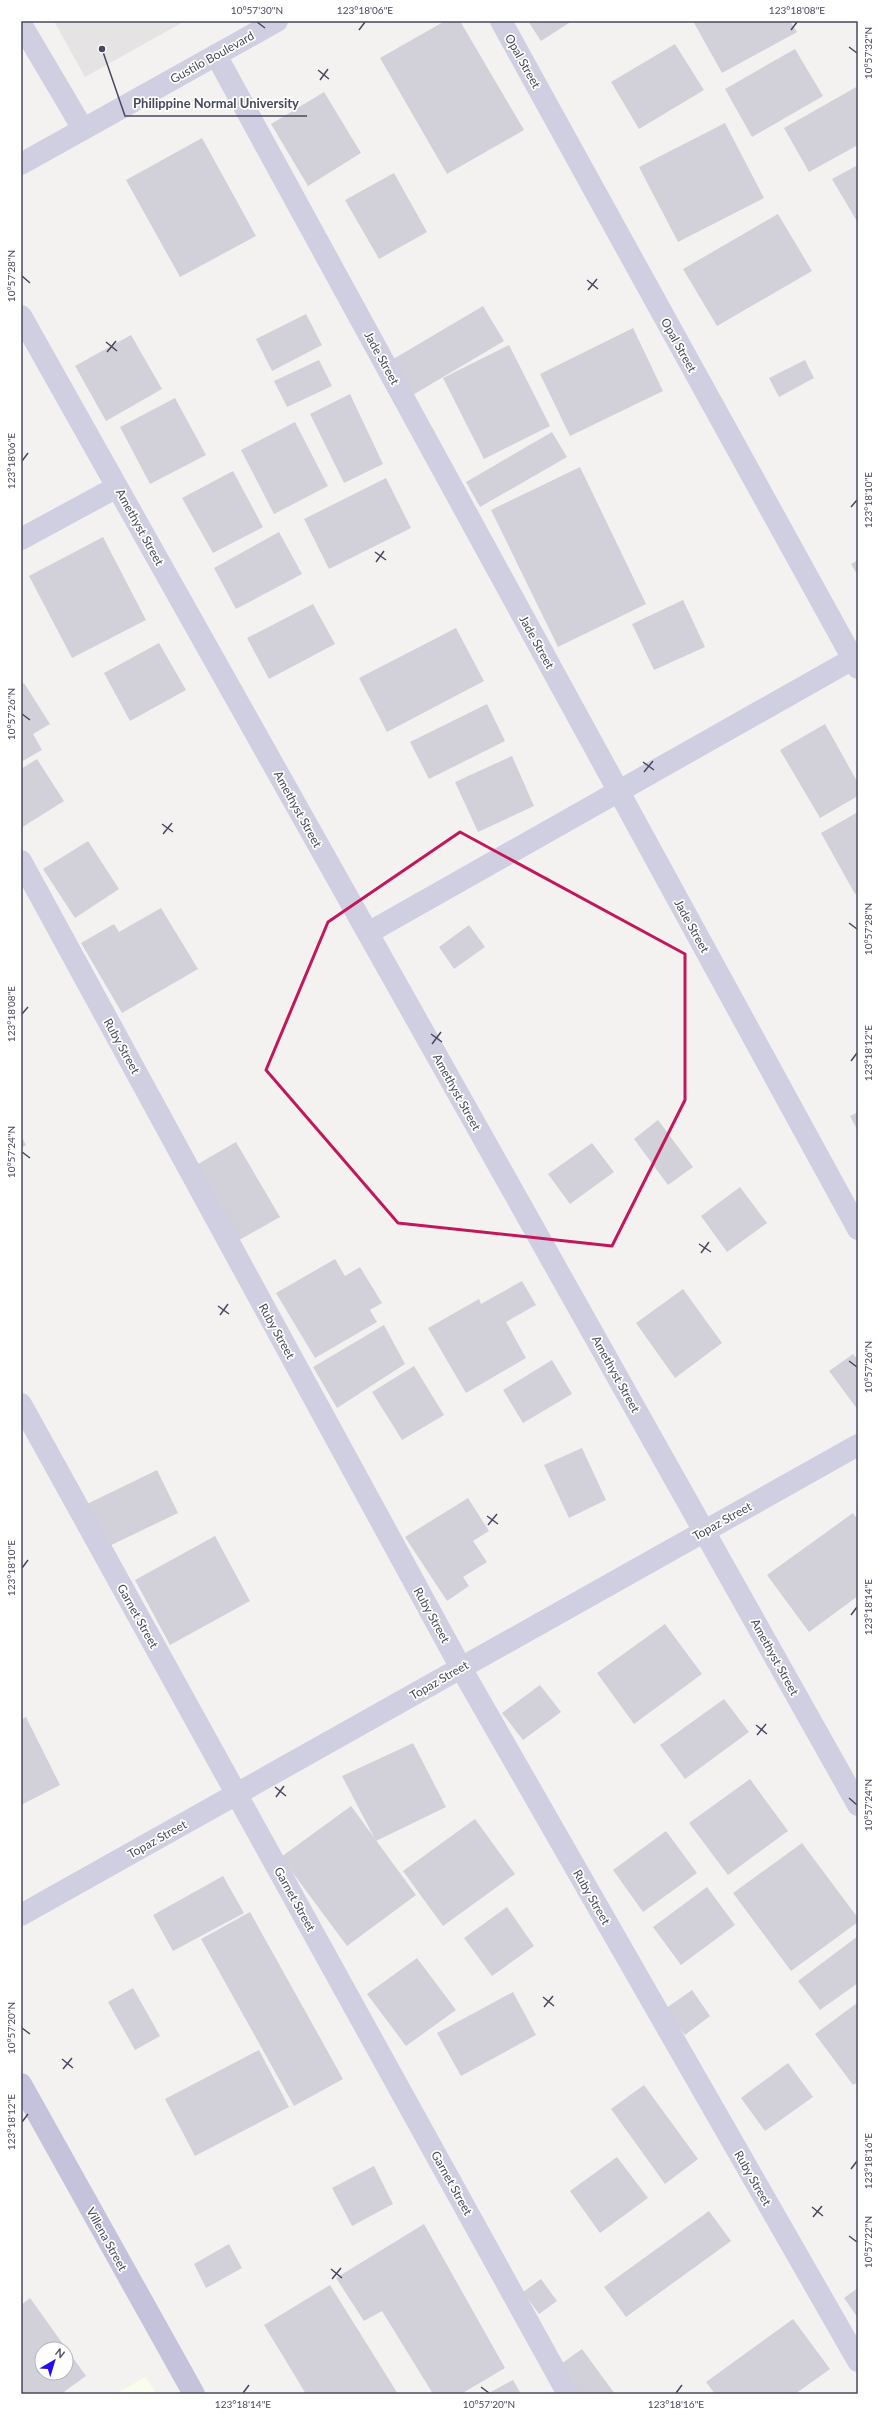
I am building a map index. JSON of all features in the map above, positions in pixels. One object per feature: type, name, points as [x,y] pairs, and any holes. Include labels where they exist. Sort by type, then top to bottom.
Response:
[{"type":"main road","name":"Villena Street","points":[[21,2084],[194,2394]]},
{"type":"street","name":"Gustilo Boulevard","points":[[21,164],[277,21]]},
{"type":"street","name":"Opal Street","points":[[501,21],[856,661]]},
{"type":"street","points":[[21,24],[83,129]]},
{"type":"street","name":"Jade Street","points":[[216,55],[858,1229]]},
{"type":"street","name":"Amethyst Street","points":[[21,316],[858,1805]]},
{"type":"street","points":[[21,539],[117,487]]},
{"type":"street","points":[[368,933],[618,791],[856,661]]},
{"type":"street","name":"Ruby Street","points":[[21,861],[461,1668],[858,2361]]},
{"type":"street","name":"Garnet Street","points":[[21,1404],[568,2394]]},
{"type":"street","name":"Topaz Street","points":[[21,1915],[858,1445]]},
{"type":"highlighted area","points":[[460,832],[685,954],[685,1100],[612,1246],[398,1223],[266,1070],[328,922]]},
{"type":"shaded area","points":[[54,21],[185,21],[85,77]]},
{"type":"shaded area","points":[[146,2377],[156,2394],[115,2394]]},
{"type":"building","points":[[445,21],[460,21],[524,130],[447,174],[380,58]]},
{"type":"building","points":[[528,21],[572,21],[541,41]]},
{"type":"building","points":[[693,21],[790,21],[797,32],[722,73]]},
{"type":"building","points":[[675,44],[704,90],[639,129],[611,82]]},
{"type":"building","points":[[795,49],[823,96],[752,137],[725,89]]},
{"type":"building","points":[[858,86],[858,145],[809,172],[784,128]]},
{"type":"building","points":[[324,92],[361,153],[308,186],[271,124]]},
{"type":"building","points":[[725,123],[764,198],[678,242],[639,167]]},
{"type":"building","points":[[202,138],[256,236],[180,277],[126,180]]},
{"type":"building","points":[[858,165],[858,223],[832,179]]},
{"type":"building","points":[[394,173],[427,232],[379,259],[345,200]]},
{"type":"building","points":[[778,214],[812,271],[717,326],[683,269]]},
{"type":"building","points":[[483,306],[504,341],[411,396],[390,361]]},
{"type":"building","points":[[306,314],[322,345],[272,371],[256,339]]},
{"type":"building","points":[[633,328],[663,391],[570,436],[540,374]]},
{"type":"building","points":[[131,335],[162,389],[106,421],[75,366]]},
{"type":"building","points":[[509,345],[550,426],[484,459],[443,378]]},
{"type":"building","points":[[319,360],[332,386],[287,407],[274,381]]},
{"type":"building","points":[[805,360],[814,378],[779,397],[769,378]]},
{"type":"building","points":[[350,394],[383,464],[344,483],[310,414]]},
{"type":"building","points":[[175,398],[206,455],[150,484],[120,427]]},
{"type":"building","points":[[295,422],[328,486],[274,514],[241,450]]},
{"type":"building","points":[[552,432],[567,457],[480,507],[466,482]]},
{"type":"building","points":[[580,467],[646,604],[558,647],[491,510]]},
{"type":"building","points":[[233,471],[263,527],[213,553],[182,498]]},
{"type":"building","points":[[386,478],[411,528],[329,569],[304,519]]},
{"type":"building","points":[[279,532],[302,574],[236,609],[214,568]]},
{"type":"building","points":[[103,537],[146,620],[72,658],[29,576]]},
{"type":"building","points":[[858,560],[858,576],[851,564]]},
{"type":"building","points":[[683,600],[705,647],[654,670],[632,624]]},
{"type":"building","points":[[313,604],[335,644],[269,679],[247,638]]},
{"type":"building","points":[[456,628],[484,681],[387,732],[359,678]]},
{"type":"building","points":[[159,643],[186,690],[130,721],[104,673]]},
{"type":"building","points":[[24,683],[50,724],[33,734],[42,750],[21,762],[21,685]]},
{"type":"building","points":[[487,704],[505,741],[429,779],[410,742]]},
{"type":"building","points":[[825,724],[858,783],[858,796],[820,818],[780,750]]},
{"type":"building","points":[[512,756],[534,806],[478,832],[455,782]]},
{"type":"building","points":[[37,759],[64,801],[21,828],[21,769]]},
{"type":"building","points":[[858,812],[858,892],[855,894],[821,833]]},
{"type":"building","points":[[88,841],[119,889],[75,918],[43,869]]},
{"type":"building","points":[[161,908],[198,969],[122,1013],[81,943],[114,924],[119,932]]},
{"type":"building","points":[[469,925],[485,947],[454,969],[439,947]]},
{"type":"building","points":[[858,1112],[858,1131],[850,1116]]},
{"type":"building","points":[[658,1120],[693,1167],[668,1185],[634,1139]]},
{"type":"building","points":[[21,1136],[26,1145],[21,1148]]},
{"type":"building","points":[[236,1142],[280,1217],[234,1243],[191,1168]]},
{"type":"building","points":[[592,1143],[614,1172],[570,1204],[548,1174]]},
{"type":"building","points":[[740,1187],[767,1223],[727,1252],[701,1216]]},
{"type":"building","points":[[335,1259],[345,1276],[360,1267],[382,1303],[370,1310],[377,1322],[315,1358],[276,1293]]},
{"type":"building","points":[[522,1281],[536,1305],[506,1322],[526,1358],[466,1393],[428,1328],[479,1299],[481,1304]]},
{"type":"building","points":[[683,1289],[722,1343],[675,1378],[636,1323]]},
{"type":"building","points":[[384,1325],[405,1364],[337,1408],[313,1367]]},
{"type":"building","points":[[853,1354],[858,1360],[858,1410],[829,1371]]},
{"type":"building","points":[[552,1360],[572,1394],[523,1423],[503,1390]]},
{"type":"building","points":[[414,1366],[444,1415],[402,1440],[372,1392]]},
{"type":"building","points":[[582,1448],[606,1500],[569,1518],[544,1465]]},
{"type":"building","points":[[157,1470],[178,1513],[103,1549],[83,1506]]},
{"type":"building","points":[[468,1498],[489,1531],[473,1541],[487,1562],[463,1577],[469,1586],[447,1601],[405,1537]]},
{"type":"building","points":[[853,1513],[858,1520],[858,1596],[809,1632],[767,1575]]},
{"type":"building","points":[[215,1536],[250,1601],[170,1645],[135,1580]]},
{"type":"building","points":[[665,1624],[702,1674],[634,1724],[597,1673]]},
{"type":"building","points":[[540,1685],[561,1712],[523,1740],[502,1713]]},
{"type":"building","points":[[724,1699],[749,1732],[685,1779],[660,1745]]},
{"type":"building","points":[[26,1717],[60,1785],[21,1805],[21,1719]]},
{"type":"building","points":[[413,1743],[446,1807],[376,1841],[342,1776]]},
{"type":"building","points":[[750,1779],[788,1831],[728,1875],[689,1823]]},
{"type":"building","points":[[351,1806],[416,1895],[347,1946],[281,1857]]},
{"type":"building","points":[[475,1819],[515,1874],[443,1926],[403,1871]]},
{"type":"building","points":[[666,1831],[697,1873],[643,1912],[613,1870]]},
{"type":"building","points":[[802,1843],[858,1918],[858,1922],[791,1971],[733,1893]]},
{"type":"building","points":[[223,1876],[244,1913],[173,1951],[153,1915]]},
{"type":"building","points":[[707,1887],[735,1925],[681,1965],[653,1927]]},
{"type":"building","points":[[507,1907],[534,1946],[492,1976],[464,1938]]},
{"type":"building","points":[[250,1912],[343,2079],[294,2106],[201,1939]]},
{"type":"building","points":[[858,1936],[858,1983],[820,2010],[798,1981]]},
{"type":"building","points":[[417,1958],[456,2010],[406,2046],[367,1994]]},
{"type":"building","points":[[133,1988],[160,2036],[135,2050],[108,2002]]},
{"type":"building","points":[[692,1990],[710,2016],[685,2035],[665,2009]]},
{"type":"building","points":[[513,1992],[536,2035],[461,2076],[437,2033]]},
{"type":"building","points":[[857,2003],[858,2082],[853,2085],[815,2034]]},
{"type":"building","points":[[259,2050],[289,2107],[195,2156],[165,2099]]},
{"type":"building","points":[[788,2063],[813,2097],[765,2131],[741,2098]]},
{"type":"building","points":[[644,2085],[698,2159],[665,2184],[611,2109]]},
{"type":"building","points":[[617,2157],[648,2198],[600,2233],[570,2191]]},
{"type":"building","points":[[374,2166],[393,2204],[352,2226],[332,2188]]},
{"type":"building","points":[[709,2211],[731,2241],[626,2317],[604,2287]]},
{"type":"building","points":[[424,2224],[505,2368],[461,2394],[433,2394],[382,2311],[364,2321],[336,2278]]},
{"type":"building","points":[[229,2244],[242,2268],[206,2288],[194,2264]]},
{"type":"building","points":[[541,2279],[557,2301],[539,2314],[523,2292]]},
{"type":"building","points":[[330,2285],[398,2394],[306,2394],[264,2325]]},
{"type":"building","points":[[858,2288],[858,2318],[844,2298]]},
{"type":"building","points":[[30,2298],[61,2341],[34,2341],[34,2381],[74,2381],[74,2359],[86,2376],[61,2394],[21,2394],[21,2305]]},
{"type":"building","points":[[793,2319],[830,2369],[795,2394],[715,2394],[706,2382]]},
{"type":"building","points":[[582,2349],[615,2394],[579,2394],[558,2366]]},
{"type":"building","points":[[513,2380],[521,2394],[487,2394]]},
{"type":"place","name":"Philippine Normal University","points":[[102,49]]}]
